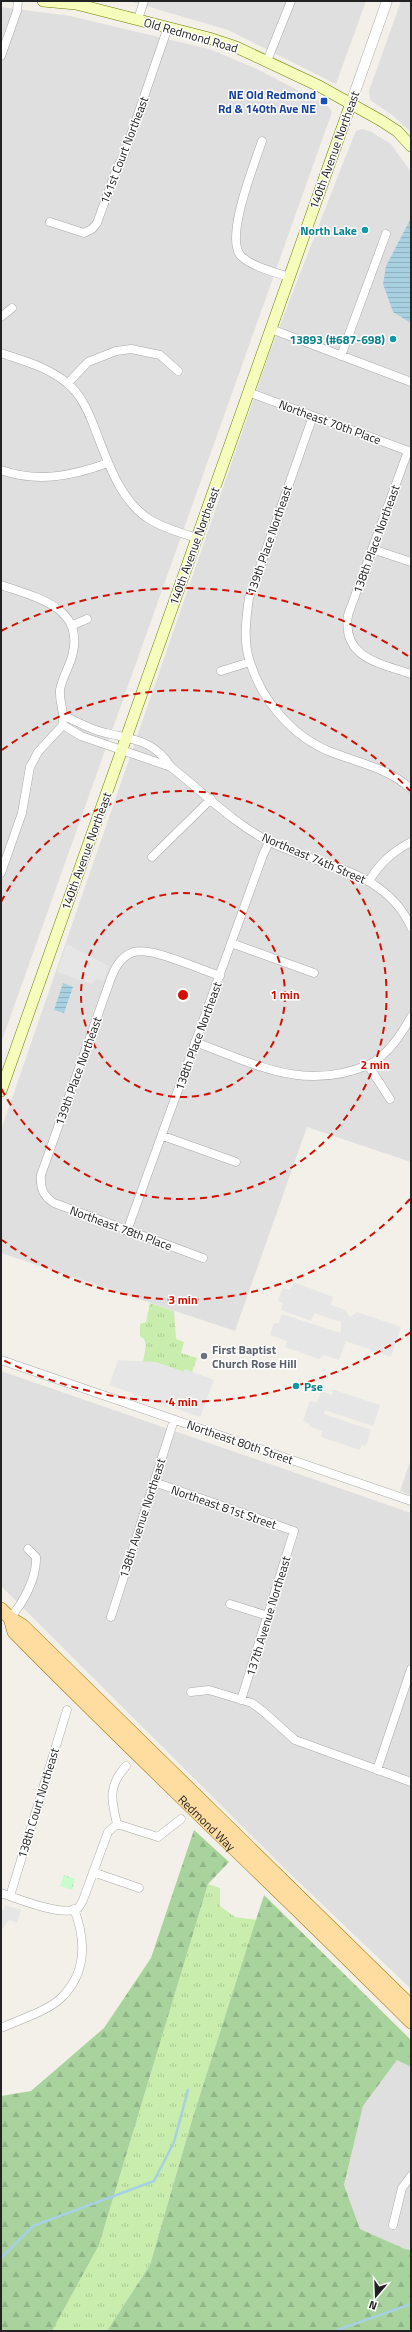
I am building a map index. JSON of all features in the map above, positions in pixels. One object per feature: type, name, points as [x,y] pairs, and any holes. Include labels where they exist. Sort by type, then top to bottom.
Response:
[{"type":"main road","name":"Old Redmond Road","points":[[43,1],[76,3],[229,44],[268,61],[351,103],[396,131],[411,146]]},
{"type":"main road","name":"140th Avenue Northeast","points":[[1,1091],[351,103]]},
{"type":"main road","name":"Redmond Way","points":[[5,1614],[22,1625],[411,2006]]},
{"type":"main road","name":"Redmond Way","points":[[5,1614],[14,1632],[58,1677],[258,1869],[411,2022]]},
{"type":"street","points":[[1,56],[17,11],[18,1]]},
{"type":"street","points":[[138,19],[144,1]]},
{"type":"street","points":[[268,61],[291,1]]},
{"type":"street","name":"140th Avenue Northeast","points":[[351,103],[388,1]]},
{"type":"street","name":"141st Court Northeast","points":[[50,222],[84,233],[92,229],[97,223],[149,85],[168,27]]},
{"type":"street","points":[[262,141],[240,212],[236,233],[240,255],[246,260],[289,276]]},
{"type":"street","points":[[341,356],[386,234]]},
{"type":"street","points":[[1,317],[12,308]]},
{"type":"street","points":[[271,329],[411,382]]},
{"type":"street","points":[[68,383],[88,362],[103,355],[124,350],[149,352],[160,355],[178,371]]},
{"type":"street","points":[[1,353],[43,368],[68,383],[79,396],[91,417],[108,464],[135,508],[149,519],[197,538]]},
{"type":"street","name":"Northeast 70th Place","points":[[248,392],[409,451]]},
{"type":"street","name":"139th Place Northeast","points":[[313,416],[248,598],[246,620],[250,662],[263,693],[292,728],[310,742],[330,752],[382,770],[399,778],[411,789]]},
{"type":"street","name":"138th Place Northeast","points":[[409,451],[348,615],[347,627],[348,636],[359,653],[411,674]]},
{"type":"street","points":[[1,470],[35,477],[58,477],[77,475],[108,464]]},
{"type":"street","points":[[372,549],[411,562]]},
{"type":"street","points":[[1,585],[57,607],[68,616],[73,625],[74,652],[61,688],[60,699],[63,725],[38,752],[30,767],[22,813],[1,873]]},
{"type":"street","points":[[73,625],[87,619]]},
{"type":"street","points":[[221,671],[250,662]]},
{"type":"street","name":"Northeast 74th Street","points":[[63,716],[105,733],[126,736],[153,747],[164,755],[171,767]]},
{"type":"street","name":"Northeast 74th Street","points":[[63,725],[81,736],[171,767],[235,820],[269,842],[354,873],[369,880],[395,901],[406,915],[411,926]]},
{"type":"street","points":[[152,857],[211,799]]},
{"type":"street","name":"138th Place Northeast","points":[[127,1231],[163,1136],[262,855],[269,842]]},
{"type":"street","points":[[369,880],[379,864],[398,849],[411,842]]},
{"type":"street","points":[[231,943],[314,973]]},
{"type":"street","name":"139th Place Northeast","points":[[43,1193],[40,1185],[41,1175],[116,966],[127,954],[142,950],[220,976]]},
{"type":"street","points":[[195,1042],[277,1072],[316,1078],[355,1071],[379,1060],[403,1031],[411,1017]]},
{"type":"street","points":[[368,1065],[390,1099]]},
{"type":"street","points":[[163,1136],[236,1162]]},
{"type":"street","name":"Northeast 78th Place","points":[[43,1193],[54,1203],[203,1258]]},
{"type":"street","name":"Northeast 80th Street","points":[[1,1360],[411,1501]]},
{"type":"street","name":"138th Avenue Northeast","points":[[111,1617],[174,1420]]},
{"type":"street","name":"Northeast 81st Street","points":[[154,1482],[294,1531]]},
{"type":"street","name":"137th Avenue Northeast","points":[[241,1700],[294,1531]]},
{"type":"street","points":[[5,1614],[21,1606],[36,1566],[36,1557],[28,1549]]},
{"type":"street","points":[[230,1604],[268,1616]]},
{"type":"street","points":[[377,1770],[411,1669]]},
{"type":"street","points":[[191,1692],[209,1690],[252,1703],[265,1712],[295,1740],[411,1782]]},
{"type":"street","name":"138th Court Northeast","points":[[10,1896],[67,1710]]},
{"type":"street","points":[[118,1824],[112,1793],[114,1781],[126,1766]]},
{"type":"street","points":[[118,1824],[158,1837],[181,1820]]},
{"type":"street","points":[[1,1893],[46,1908],[74,1910],[78,1908],[84,1900],[108,1832],[118,1824]]},
{"type":"street","points":[[93,1872],[139,1888]]},
{"type":"street","points":[[1,2028],[61,1998],[74,1982],[83,1957],[83,1942],[74,1910]]},
{"type":"street","points":[[393,2225],[402,2188],[411,2177]]},
{"type":"shaded area","points":[[129,1],[366,1],[336,84],[228,30]]},
{"type":"shaded area","points":[[401,1],[411,1],[411,132],[391,114],[370,100],[369,91]]},
{"type":"shaded area","points":[[1,7],[70,16],[209,49],[257,69],[328,106],[332,112],[1,1043]]},
{"type":"shaded area","points":[[362,129],[370,131],[391,144],[411,172],[411,1162],[307,1127],[235,1331],[1,1253],[1,1130],[272,346],[356,131]]},
{"type":"shaded area","points":[[67,944],[109,966],[103,981],[97,979],[91,984],[57,972]]},
{"type":"shaded area","points":[[293,1282],[333,1297],[331,1305],[345,1310],[350,1317],[357,1312],[401,1327],[391,1357],[346,1341],[339,1360],[324,1355],[319,1359],[285,1347],[287,1341],[270,1335],[274,1323],[278,1324],[282,1314],[340,1333],[341,1330],[341,1322],[314,1313],[311,1321],[281,1310],[283,1303],[278,1301],[283,1288],[290,1290]]},
{"type":"shaded area","points":[[118,1360],[155,1362],[184,1372],[185,1369],[214,1380],[200,1417],[109,1385]]},
{"type":"shaded area","points":[[1,1371],[411,1513],[411,1989],[283,1867],[1,1586]]},
{"type":"shaded area","points":[[334,1390],[380,1405],[373,1426],[325,1410],[324,1414],[371,1430],[366,1446],[362,1445],[360,1450],[321,1437],[322,1431],[309,1426],[310,1424],[303,1421],[310,1401],[317,1403],[321,1391],[332,1395]]},
{"type":"shaded area","points":[[411,1459],[411,1495],[400,1491]]},
{"type":"shaded area","points":[[5,1905],[21,1910],[17,1923],[9,1920],[1,1931],[1,1909],[4,1910]]},
{"type":"shaded area","points":[[397,2060],[411,2067],[411,2250],[405,2249],[360,2229],[344,2185],[363,2106]]},
{"type":"green space","points":[[150,1303],[174,1311],[176,1339],[184,1342],[181,1353],[197,1358],[192,1372],[185,1370],[184,1372],[155,1362],[143,1362],[146,1345],[144,1339],[140,1336],[140,1324],[146,1322]]},
{"type":"green space","points":[[194,1830],[229,1862],[208,1884],[99,2245],[52,2331],[1,2331],[1,2096],[31,2091],[104,2028],[151,1958]]},
{"type":"green space","points":[[64,1875],[75,1879],[72,1890],[60,1886]]},
{"type":"green space","points":[[208,1884],[220,1888],[220,1906],[235,1917],[257,1920],[192,2120],[150,2265],[107,2331],[52,2331],[99,2245]]},
{"type":"green space","points":[[264,1895],[411,2040],[411,2067],[397,2060],[363,2106],[344,2185],[360,2229],[405,2249],[411,2250],[411,2331],[107,2331],[150,2265],[192,2120]]},
{"type":"water","points":[[411,218],[411,323],[393,312],[383,284],[386,266]]},
{"type":"water","points":[[63,983],[73,987],[64,1013],[54,1010]]},
{"type":"waterway","points":[[1,2258],[33,2226],[154,2181],[174,2142],[188,2090]]},
{"type":"waterway","points":[[335,2331],[411,2304]]},
{"type":"place","name":"NE Old Redmond Rd & 140th Ave NE","points":[[324,101]]},
{"type":"place","name":"North Lake","points":[[365,230]]},
{"type":"place","name":"13893 (#687-698)","points":[[393,339]]},
{"type":"place","name":"First Baptist Church Rose Hill","points":[[204,1356]]},
{"type":"place","name":"Pse","points":[[296,1386]]}]
